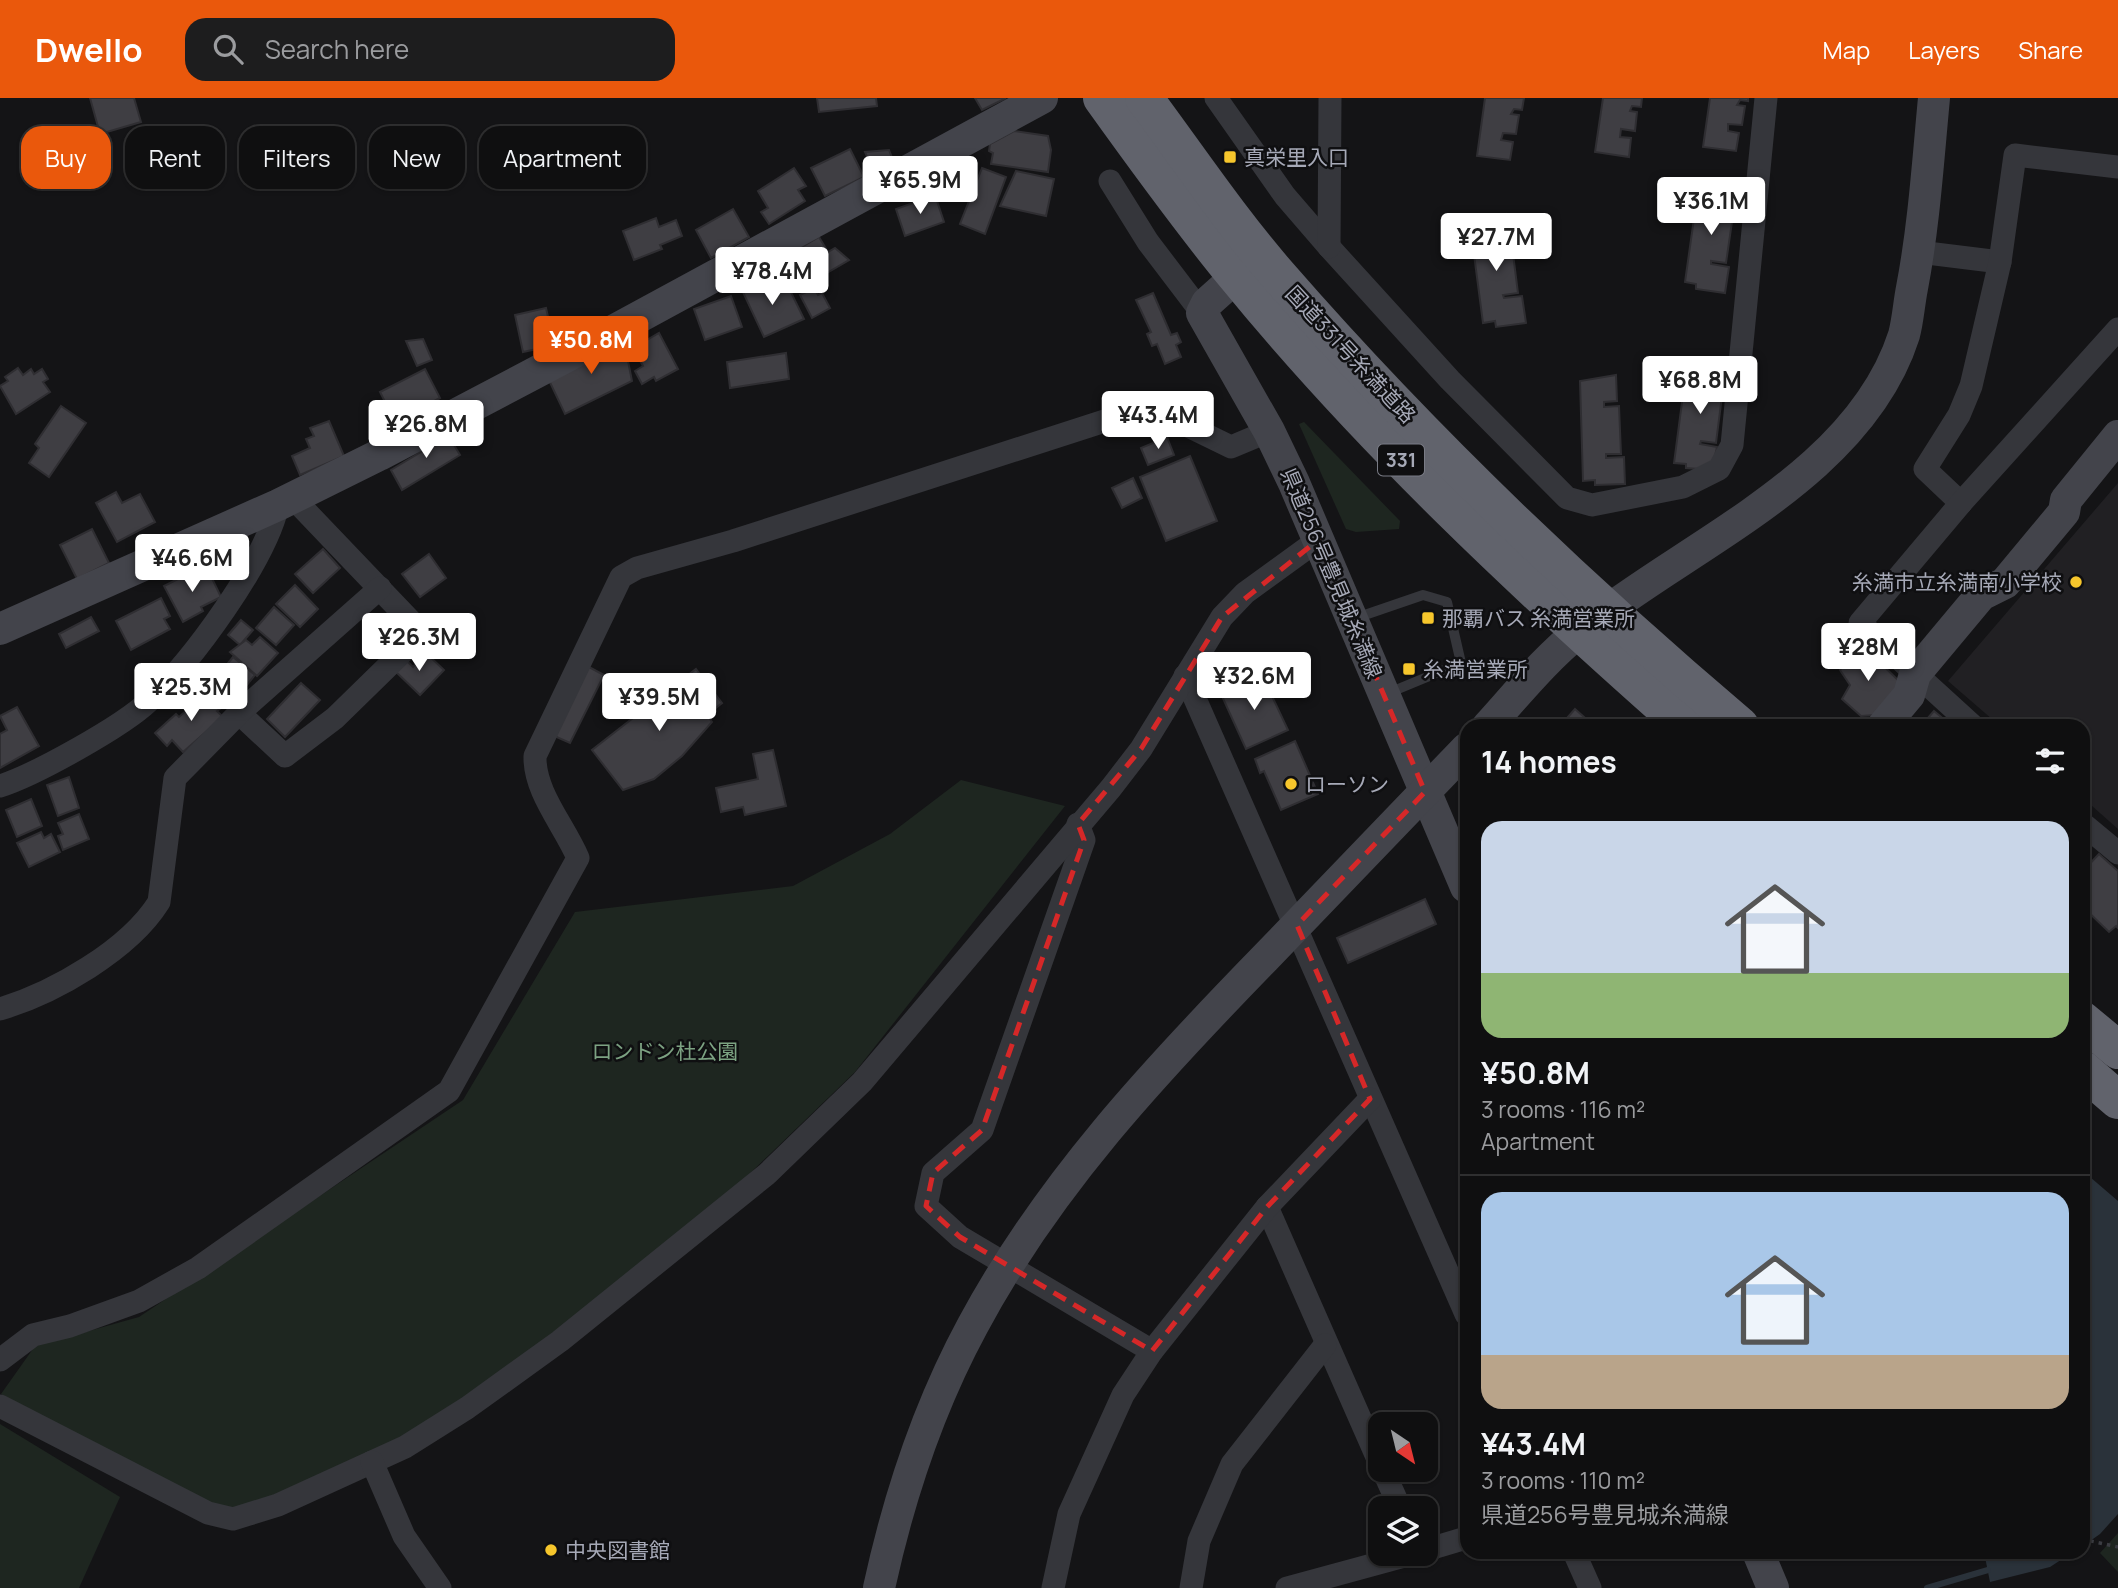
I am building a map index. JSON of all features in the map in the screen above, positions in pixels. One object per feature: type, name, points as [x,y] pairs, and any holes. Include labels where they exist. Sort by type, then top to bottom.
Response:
[{"type":"highway","name":"国道331号糸満道路","points":[[1102,98],[1236,277],[1373,432],[1593,621],[1730,719]]},
{"type":"highway","name":"国道331号糸満道路","points":[[1144,98],[1285,283],[1679,719]]},
{"type":"highway","points":[[2090,1027],[2118,1050]]},
{"type":"highway","points":[[2090,1076],[2118,1100]]},
{"type":"street","points":[[0,629],[286,502],[569,355],[1042,98]]},
{"type":"street","points":[[1216,98],[1285,196],[1450,380],[1567,498],[1592,505],[1683,487],[1719,469],[1732,445],[1766,98]]},
{"type":"street","points":[[1329,247],[1330,98]]},
{"type":"street","points":[[1495,719],[1593,621],[1759,506],[1826,455],[1856,420],[1882,380],[1903,335],[1919,253],[1934,98]]},
{"type":"street","points":[[1961,503],[1925,469],[1959,415],[1971,386],[2000,262],[2015,155],[2118,167]]},
{"type":"street","points":[[1110,181],[1147,242],[1202,313],[1207,303],[1236,277]]},
{"type":"street","points":[[1919,253],[2000,262]]},
{"type":"street","name":"県道256号豊見城糸満線","points":[[1202,313],[1269,431],[1460,873]]},
{"type":"street","points":[[1965,719],[1860,623],[1961,503],[2117,331]]},
{"type":"street","points":[[0,1360],[33,1335],[70,1326],[139,1301],[198,1268],[449,1091],[578,858],[568,833],[535,776],[535,756],[621,577],[637,568],[733,541],[1151,406],[1167,409],[1186,425],[1231,447],[1269,431]]},
{"type":"street","points":[[1889,719],[1909,695],[1914,674],[1982,595],[2005,583],[2064,512],[2066,500],[2118,436]]},
{"type":"street","points":[[239,713],[285,756],[335,718],[422,633],[380,588],[286,502]]},
{"type":"street","points":[[0,786],[102,734],[148,702],[192,652],[254,564],[286,502]]},
{"type":"street","points":[[0,1406],[208,1513],[233,1519],[278,1505],[405,1447],[467,1408],[560,1341],[767,1174],[862,1082],[1141,750],[1222,617],[1245,593],[1318,540]]},
{"type":"street","points":[[0,1009],[23,1002],[62,982],[132,935],[149,918],[159,902],[175,778],[239,713],[380,588]]},
{"type":"street","points":[[1185,676],[1297,925],[1370,1100],[1460,1301]]},
{"type":"street","points":[[879,1588],[900,1501],[919,1443],[972,1325],[1061,1186],[1180,1046],[1460,755]]},
{"type":"street","points":[[1078,824],[1084,840],[982,1130],[933,1173],[926,1206],[960,1237],[1152,1350]]},
{"type":"street","points":[[2090,830],[2118,853]]},
{"type":"street","points":[[1053,1588],[1069,1514],[1123,1395],[1152,1350],[1267,1207],[1370,1100]]},
{"type":"street","points":[[1267,1207],[1325,1345],[1368,1438]]},
{"type":"street","points":[[1191,1588],[1199,1541],[1232,1464],[1325,1345]]},
{"type":"street","points":[[372,1462],[404,1536],[440,1588]]},
{"type":"street","points":[[1438,1546],[1460,1540]]},
{"type":"street","points":[[1577,1559],[1590,1588]]},
{"type":"street","points":[[1760,1559],[1769,1587]]},
{"type":"street","points":[[1287,1588],[1368,1566]]},
{"type":"lane","points":[[1352,619],[1423,595],[1447,601],[1461,663],[1383,695]]},
{"type":"path","points":[[2090,1540],[2118,1546]]},
{"type":"highlighted area","points":[[1318,540],[1425,792],[1297,925],[1370,1099],[1267,1207],[1152,1351],[960,1237],[926,1206],[933,1173],[982,1130],[1084,840],[1078,824],[1141,749],[1222,617]]},
{"type":"shaded area","name":"糸満市立糸満南小学校","points":[[2118,483],[2118,829],[2090,804],[2090,719],[1992,719],[1948,681]]},
{"type":"shaded area","points":[[2090,1177],[2118,1201],[2118,1514],[2090,1541]]},
{"type":"shaded area","points":[[1985,1559],[2062,1559],[2050,1567],[1990,1582]]},
{"type":"green space","points":[[1304,422],[1400,521],[1399,529],[1356,532],[1346,529],[1299,424]]},
{"type":"green space","name":"ロンドン杜公園","points":[[961,780],[1065,806],[855,1072],[713,1209],[564,1328],[402,1441],[273,1500],[230,1511],[207,1505],[1,1394],[35,1346],[139,1317],[463,1100],[575,912],[793,886],[890,834]]},
{"type":"green space","points":[[0,1424],[120,1497],[79,1588],[0,1588]]},
{"type":"green space","points":[[2118,1533],[2118,1572],[2100,1553]]},
{"type":"building","points":[[90,98],[134,98],[141,122],[111,131],[111,126],[98,126]]},
{"type":"building","points":[[817,98],[876,98],[877,106],[819,112]]},
{"type":"building","points":[[975,98],[1006,98],[982,110]]},
{"type":"building","points":[[1485,98],[1524,98],[1522,110],[1514,109],[1511,114],[1519,115],[1516,134],[1503,133],[1501,140],[1513,142],[1510,160],[1477,156]]},
{"type":"building","points":[[1603,98],[1642,98],[1641,107],[1632,106],[1630,111],[1637,112],[1635,131],[1621,129],[1620,137],[1631,138],[1629,157],[1595,152]]},
{"type":"building","points":[[1710,98],[1748,98],[1748,101],[1740,100],[1737,105],[1745,106],[1742,125],[1728,124],[1728,131],[1739,133],[1736,151],[1703,147]]},
{"type":"building","points":[[1014,131],[1048,136],[1051,150],[1048,172],[991,164],[993,153],[989,151],[990,144]]},
{"type":"building","points":[[850,149],[864,177],[825,196],[811,168]]},
{"type":"building","points":[[889,150],[893,160],[872,169],[865,152]]},
{"type":"building","points":[[794,168],[806,186],[798,190],[805,201],[769,224],[761,212],[768,208],[758,191]]},
{"type":"building","points":[[982,168],[1006,177],[985,234],[960,224]]},
{"type":"building","points":[[1016,171],[1054,179],[1046,216],[1000,206]]},
{"type":"building","points":[[1719,181],[1736,184],[1732,210],[1719,208],[1718,213],[1733,215],[1726,263],[1711,261],[1711,264],[1729,267],[1725,293],[1696,289],[1696,284],[1685,282],[1699,183],[1716,186]]},
{"type":"building","points":[[935,195],[944,222],[905,236],[896,209]]},
{"type":"building","points":[[733,209],[749,237],[711,258],[696,230]]},
{"type":"building","points":[[1506,214],[1509,241],[1496,243],[1496,248],[1512,246],[1518,293],[1503,295],[1504,298],[1522,296],[1526,323],[1496,327],[1495,321],[1483,323],[1470,224]]},
{"type":"building","points":[[656,218],[659,227],[676,220],[682,236],[660,245],[662,249],[634,260],[623,231]]},
{"type":"building","points":[[819,237],[828,252],[835,248],[849,260],[808,284],[790,254]]},
{"type":"building","points":[[767,278],[772,289],[786,282],[804,319],[764,337],[742,290]]},
{"type":"building","points":[[814,288],[818,295],[822,293],[830,308],[812,318],[800,295]]},
{"type":"building","points":[[1153,293],[1171,335],[1177,333],[1181,342],[1176,345],[1181,357],[1165,364],[1157,344],[1152,346],[1147,334],[1151,332],[1136,300]]},
{"type":"building","points":[[731,296],[742,327],[705,340],[694,309]]},
{"type":"building","points":[[546,308],[549,321],[566,318],[568,331],[555,345],[523,352],[515,315]]},
{"type":"building","points":[[659,333],[678,369],[656,381],[654,377],[642,384],[635,371],[643,366],[633,348]]},
{"type":"building","points":[[623,336],[632,381],[565,414],[546,374]]},
{"type":"building","points":[[423,339],[432,360],[417,366],[406,341]]},
{"type":"building","points":[[786,353],[789,379],[730,388],[727,362]]},
{"type":"building","points":[[1707,361],[1724,364],[1721,390],[1707,388],[1707,393],[1722,396],[1716,443],[1701,441],[1700,444],[1717,447],[1712,470],[1686,468],[1686,464],[1674,463],[1687,364],[1705,366]]},
{"type":"building","points":[[18,368],[23,375],[31,369],[34,374],[42,369],[48,379],[43,382],[50,392],[16,414],[0,386],[8,381],[5,377]]},
{"type":"building","points":[[425,369],[440,398],[395,422],[380,392]]},
{"type":"building","points":[[1616,375],[1617,401],[1604,402],[1604,407],[1619,406],[1621,454],[1606,454],[1606,458],[1624,457],[1625,484],[1595,485],[1595,480],[1583,481],[1580,381]]},
{"type":"building","points":[[61,406],[86,423],[49,477],[29,463],[39,448],[35,444]]},
{"type":"building","points":[[329,421],[344,456],[300,475],[292,456],[310,448],[306,439],[314,436],[310,428]]},
{"type":"building","points":[[445,430],[460,455],[402,490],[391,470],[424,450],[421,444]]},
{"type":"building","points":[[1167,437],[1174,455],[1148,465],[1141,448]]},
{"type":"building","points":[[1190,456],[1217,521],[1166,541],[1140,477]]},
{"type":"building","points":[[1133,478],[1142,498],[1122,508],[1112,488]]},
{"type":"building","points":[[116,492],[122,503],[140,494],[155,522],[117,542],[96,503]]},
{"type":"building","points":[[92,529],[109,563],[77,579],[60,545]]},
{"type":"building","points":[[323,549],[340,568],[313,593],[295,574]]},
{"type":"building","points":[[429,554],[446,578],[420,597],[402,574]]},
{"type":"building","points":[[208,570],[221,597],[201,607],[203,611],[183,622],[164,586],[184,576],[186,581]]},
{"type":"building","points":[[295,585],[318,609],[300,627],[276,604]]},
{"type":"building","points":[[161,598],[170,616],[164,619],[170,629],[131,650],[116,621]]},
{"type":"building","points":[[274,607],[294,625],[276,645],[256,628]]},
{"type":"building","points":[[91,617],[99,631],[66,648],[59,634]]},
{"type":"building","points":[[241,620],[253,630],[240,645],[228,635]]},
{"type":"building","points":[[260,637],[278,653],[257,676],[230,652],[246,640],[252,645]]},
{"type":"building","points":[[1860,643],[1904,686],[1876,715],[1861,716],[1842,699],[1850,685],[1840,670]]},
{"type":"building","points":[[426,653],[444,670],[420,695],[393,669],[404,658],[413,667]]},
{"type":"building","points":[[233,657],[255,675],[238,696],[216,678]]},
{"type":"building","points":[[587,666],[604,675],[570,743],[552,735]]},
{"type":"building","points":[[696,669],[722,703],[707,715],[712,722],[682,756],[654,779],[623,790],[592,750]]},
{"type":"building","points":[[1262,675],[1288,730],[1246,749],[1221,694]]},
{"type":"building","points":[[301,683],[320,700],[285,737],[267,719]]},
{"type":"building","points":[[195,693],[202,701],[209,695],[221,708],[217,711],[223,717],[183,752],[172,740],[167,746],[155,733],[176,714],[179,717],[188,709],[183,703]]},
{"type":"building","points":[[17,707],[39,746],[0,768],[0,734],[7,730],[0,716]]},
{"type":"building","points":[[1575,709],[1586,719],[1566,719]]},
{"type":"building","points":[[1934,711],[1944,719],[1927,719]]},
{"type":"building","name":"ローソン","points":[[1295,741],[1318,794],[1281,810],[1264,771],[1260,773],[1255,759]]},
{"type":"building","points":[[773,750],[786,806],[745,815],[743,807],[721,812],[716,788],[758,779],[753,754]]},
{"type":"building","points":[[69,777],[79,808],[58,816],[47,785]]},
{"type":"building","points":[[31,799],[42,826],[17,837],[6,810]]},
{"type":"building","points":[[79,814],[89,839],[63,850],[58,836],[63,834],[58,823]]},
{"type":"building","points":[[41,832],[44,838],[51,834],[60,852],[29,867],[17,843]]},
{"type":"building","points":[[2099,854],[2118,871],[2118,928],[2116,926],[2109,932],[2090,914],[2090,864]]},
{"type":"building","points":[[1425,899],[1436,924],[1348,963],[1337,938]]},
{"type":"waterway","points":[[1927,1588],[1988,1570]]},
{"type":"place","name":"真栄里入口","points":[[1230,157]]},
{"type":"place","name":"糸満市立糸満南小学校","points":[[2076,582]]},
{"type":"place","name":"那覇バス 糸満営業所","points":[[1428,618]]},
{"type":"place","name":"糸満営業所","points":[[1409,669]]},
{"type":"place","name":"ローソン","points":[[1291,784]]},
{"type":"place","name":"中央図書館","points":[[551,1550]]}]
